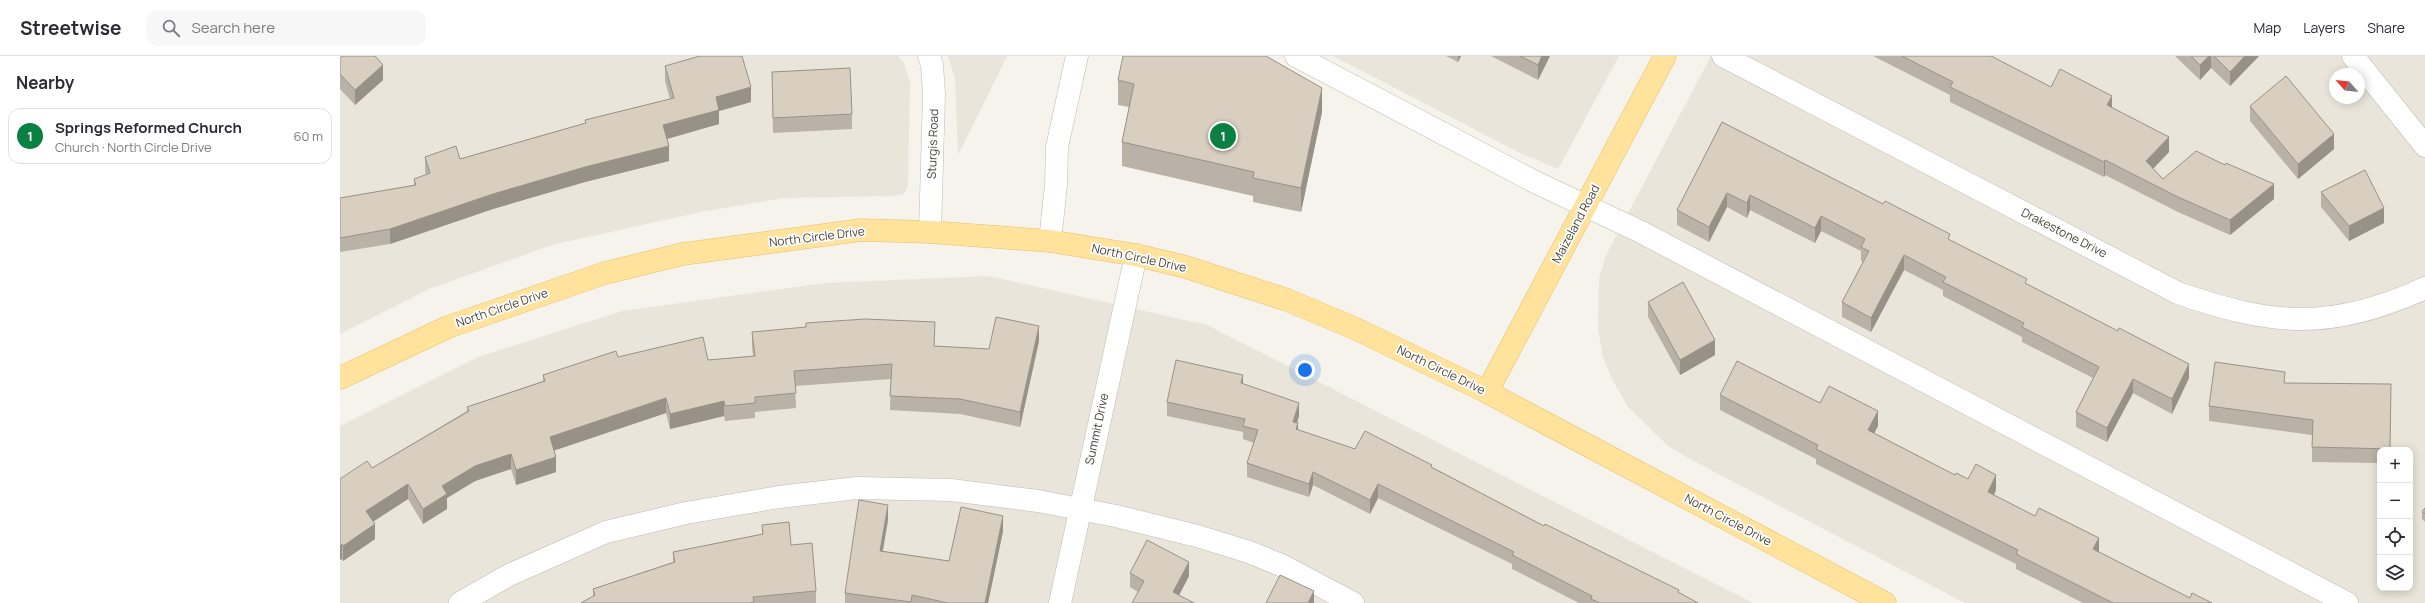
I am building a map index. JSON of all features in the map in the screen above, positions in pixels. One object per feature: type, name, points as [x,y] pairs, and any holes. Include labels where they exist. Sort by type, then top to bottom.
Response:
[{"type":"main road","name":"Maizeland Road","points":[[1488,392],[1665,56]]},
{"type":"main road","name":"North Circle Drive","points":[[340,378],[448,327],[605,273],[683,254],[861,230],[930,232],[1050,241],[1136,255],[1236,282],[1287,300],[1352,327],[1488,392],[1885,603]]},
{"type":"street","name":"Sturgis Road","points":[[929,56],[932,65],[934,94],[930,232]]},
{"type":"street","points":[[1050,241],[1056,185],[1057,147],[1076,56]]},
{"type":"street","points":[[1296,56],[1585,206],[1660,242],[2347,603]]},
{"type":"street","name":"Drakestone Drive","points":[[1723,56],[2178,293],[2218,307],[2254,316],[2284,319],[2332,318],[2367,311],[2396,301],[2425,288]]},
{"type":"street","points":[[2353,56],[2425,146]]},
{"type":"street","name":"Summit Drive","points":[[1060,603],[1079,509],[1136,255]]},
{"type":"street","points":[[460,603],[509,575],[606,532],[686,513],[780,497],[856,488],[951,490],[1079,509],[1190,534],[1249,552],[1283,566],[1353,603]]},
{"type":"shaded area","points":[[340,56],[898,56],[904,63],[910,82],[908,186],[904,194],[894,196],[783,198],[701,212],[552,245],[429,289],[340,334]]},
{"type":"shaded area","points":[[948,56],[1007,56],[958,155],[955,79]]},
{"type":"shaded area","points":[[1333,56],[1619,56],[1558,169],[1522,154]]},
{"type":"shaded area","points":[[1711,56],[2425,56],[2425,603],[1965,603],[1688,458],[1668,446],[1628,407],[1613,381],[1603,358],[1598,329],[1599,279],[1606,255]]},
{"type":"shaded area","points":[[989,276],[1207,325],[1753,603],[340,603],[340,426],[478,357],[622,311],[825,283]]},
{"type":"building","points":[[342,56],[375,56],[383,65],[355,90],[340,74],[340,58]]},
{"type":"building","points":[[700,56],[742,56],[751,87],[716,97],[719,110],[663,125],[669,146],[585,167],[493,194],[390,229],[340,238],[340,198],[416,185],[414,179],[430,173],[425,157],[456,146],[460,159],[586,123],[585,120],[674,98],[665,66]]},
{"type":"building","points":[[1123,56],[1266,56],[1322,88],[1301,188],[1253,178],[1254,172],[1122,142],[1134,84],[1118,80]]},
{"type":"building","points":[[1520,56],[1542,56],[1538,65]]},
{"type":"building","points":[[1902,56],[1991,56],[2051,87],[2060,69],[2112,96],[2107,105],[2169,137],[2146,161],[2163,179],[2196,151],[2225,165],[2226,163],[2274,184],[2230,220],[2178,197],[2105,160],[2104,162],[1950,87],[1953,82]]},
{"type":"building","points":[[2191,56],[2209,56],[2200,65]]},
{"type":"building","points":[[2214,56],[2245,56],[2230,72]]},
{"type":"building","points":[[850,68],[852,114],[773,118],[772,72]]},
{"type":"building","points":[[2286,76],[2334,134],[2298,164],[2250,106]]},
{"type":"building","points":[[1722,122],[1883,204],[1885,201],[1950,234],[1948,239],[2027,279],[2025,283],[2118,331],[2119,328],[2189,364],[2172,399],[2133,379],[2107,428],[2076,412],[2099,367],[2022,327],[2024,323],[1943,282],[1946,277],[1904,255],[1871,318],[1842,302],[1869,251],[1861,247],[1865,239],[1821,216],[1815,228],[1750,195],[1747,203],[1727,193],[1709,227],[1677,210]]},
{"type":"building","points":[[2365,170],[2384,208],[2349,226],[2321,192]]},
{"type":"building","points":[[1683,282],[1715,340],[1680,360],[1648,302]]},
{"type":"building","points":[[996,317],[1039,326],[1020,412],[960,399],[890,396],[892,364],[794,371],[796,393],[755,397],[755,403],[725,406],[724,401],[670,414],[666,398],[550,437],[556,457],[516,470],[511,454],[475,466],[442,486],[447,494],[423,509],[408,484],[366,511],[375,524],[343,546],[342,544],[340,546],[340,479],[367,461],[372,468],[469,411],[467,407],[545,381],[543,375],[616,351],[618,357],[703,337],[708,360],[755,356],[752,332],[806,327],[806,323],[865,319],[935,322],[934,346],[989,349]]},
{"type":"building","points":[[1176,360],[1243,375],[1241,383],[1299,403],[1293,422],[1298,423],[1296,429],[1355,449],[1365,431],[1432,465],[1431,467],[1544,526],[1545,524],[1679,590],[1678,592],[1698,603],[1600,603],[1591,599],[1592,596],[1512,555],[1514,552],[1378,484],[1370,500],[1313,472],[1309,484],[1247,463],[1258,430],[1243,426],[1245,419],[1167,402]]},
{"type":"building","points":[[1737,361],[1820,403],[1829,386],[1878,411],[1868,430],[1955,475],[1956,473],[1968,479],[1976,464],[1996,475],[1988,492],[2035,516],[2039,508],[2099,538],[2093,549],[2190,598],[2192,593],[2212,603],[2113,603],[2016,554],[2018,550],[1816,449],[1818,445],[1720,395]]},
{"type":"building","points":[[2215,362],[2285,372],[2284,383],[2391,384],[2390,447],[2377,447],[2377,449],[2312,447],[2313,420],[2209,406]]},
{"type":"building","points":[[859,500],[888,505],[880,551],[949,561],[961,507],[1003,516],[985,603],[948,603],[912,595],[911,602],[845,593]]},
{"type":"building","points":[[789,522],[791,545],[812,543],[816,591],[753,597],[754,602],[750,603],[581,603],[595,595],[593,589],[675,562],[673,552],[763,534],[762,525]]},
{"type":"building","points":[[1147,540],[1189,562],[1173,592],[1194,603],[1132,603],[1144,581],[1130,573]]},
{"type":"building","points":[[1280,575],[1314,591],[1308,603],[1266,603]]},
{"type":"place","name":"Springs Reformed Church","points":[[1223,136]]}]
